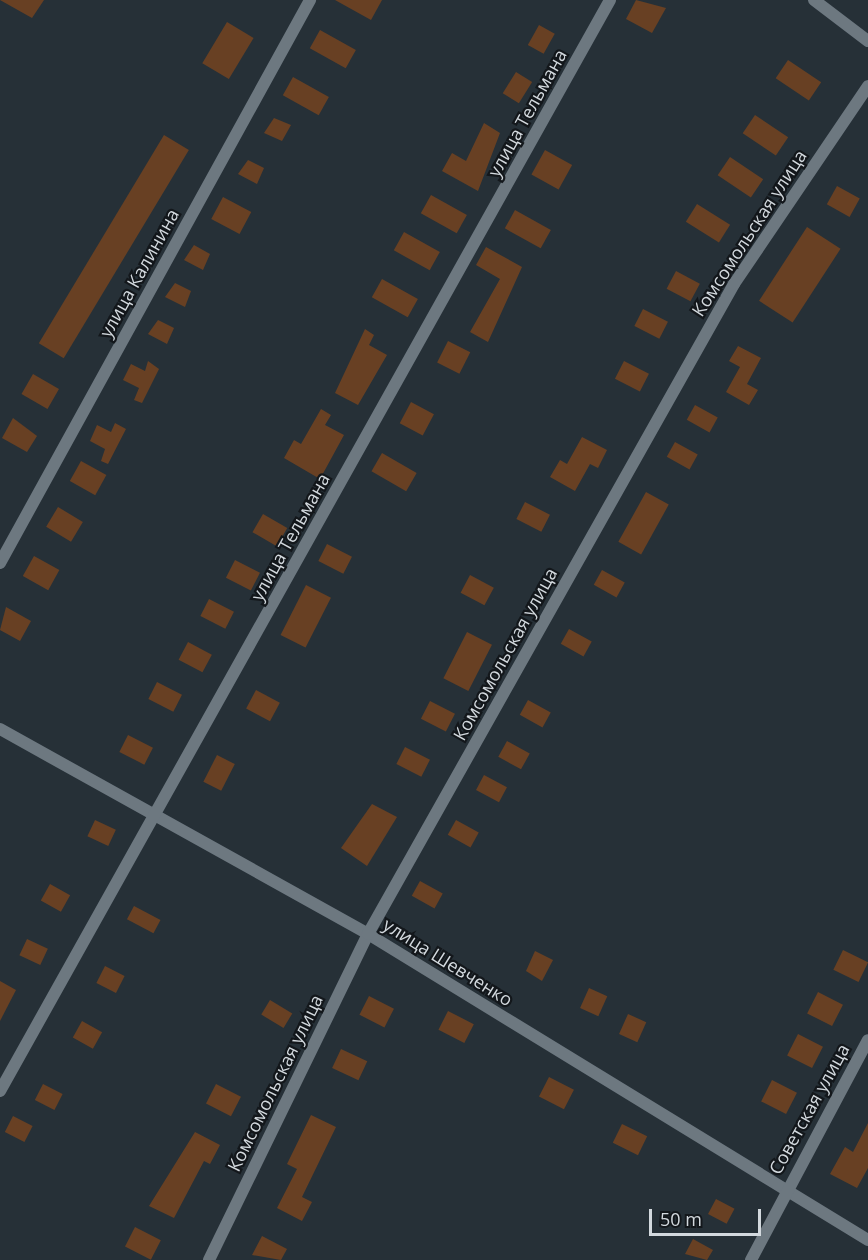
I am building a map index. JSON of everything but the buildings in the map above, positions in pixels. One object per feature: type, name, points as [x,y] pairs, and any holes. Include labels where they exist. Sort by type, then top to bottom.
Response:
[{"type":"street","name":"улица Калинина","points":[[0,563],[310,0]]},
{"type":"street","name":"улица Тельмана","points":[[0,1091],[610,0]]},
{"type":"street","points":[[814,0],[868,41]]},
{"type":"street","name":"Комсомольская улица","points":[[209,1260],[368,934],[734,284],[868,86]]},
{"type":"street","name":"улица Шевченко","points":[[0,729],[368,934],[784,1191],[868,1240]]},
{"type":"street","name":"Советская улица","points":[[750,1260],[784,1191],[868,1040]]}]
